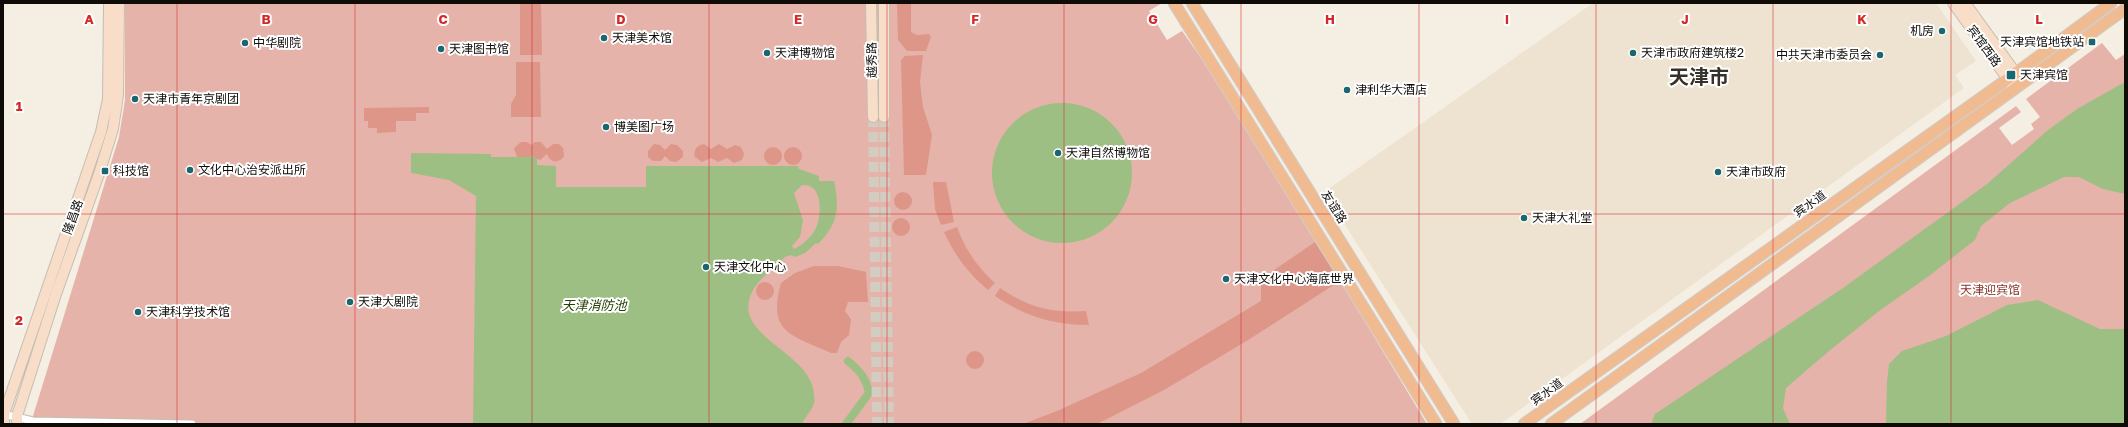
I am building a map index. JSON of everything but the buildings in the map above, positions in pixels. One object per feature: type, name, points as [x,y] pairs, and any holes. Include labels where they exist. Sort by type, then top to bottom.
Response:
[{"type":"main road","name":"隆昌路","points":[[4,417],[102,132],[108,99],[109,3]]},
{"type":"main road","name":"隆昌路","points":[[17,420],[56,294],[99,174],[113,128],[118,95],[119,3]]},
{"type":"main road","name":"越秀路","points":[[871,3],[873,118]]},
{"type":"main road","name":"越秀路","points":[[884,3],[884,117]]},
{"type":"main road","points":[[1174,3],[1436,424]]},
{"type":"main road","name":"友谊路","points":[[1192,3],[1454,424]]},
{"type":"main road","name":"宾馆西路","points":[[1953,3],[2012,76]]},
{"type":"main road","name":"宾馆西路","points":[[1965,3],[2019,86]]},
{"type":"main road","name":"宾水道","points":[[1524,424],[2012,76],[2111,3]]},
{"type":"main road","points":[[1551,424],[2125,9]]},
{"type":"street","points":[[4,417],[33,421],[192,424]]},
{"type":"shaded area","points":[[520,3],[541,3],[542,55],[520,55]]},
{"type":"shaded area","points":[[897,3],[911,3],[911,32],[917,35],[929,34],[931,37],[926,51],[907,51],[898,40]]},
{"type":"shaded area","name":"天津市政府","points":[[1593,3],[1936,3],[1976,61],[1955,75],[1964,88],[1500,424],[1472,424],[1324,192]]},
{"type":"shaded area","points":[[923,55],[920,82],[923,107],[932,135],[926,175],[904,175],[901,60],[905,56]]},
{"type":"shaded area","points":[[516,62],[540,62],[541,117],[511,117],[511,104],[516,95]]},
{"type":"shaded area","points":[[429,107],[429,113],[416,113],[416,121],[396,121],[396,132],[377,133],[377,128],[368,128],[368,121],[364,121],[364,108]]},
{"type":"shaded area","points":[[521,142],[527,142],[531,145],[535,142],[541,142],[547,149],[553,144],[559,144],[563,148],[564,156],[562,159],[557,161],[552,161],[547,154],[540,160],[531,156],[528,158],[517,157],[514,148]]},
{"type":"shaded area","points":[[654,144],[660,145],[665,150],[671,144],[677,145],[683,151],[683,157],[676,162],[670,161],[665,156],[661,161],[653,161],[648,157],[648,151]]},
{"type":"shaded area","points":[[704,144],[711,149],[719,144],[727,149],[735,145],[741,147],[744,154],[742,160],[734,163],[727,158],[718,162],[711,158],[702,162],[695,157],[695,150],[699,145]]},
{"type":"shaded area","points":[[773,147],[779,150],[782,156],[779,162],[773,165],[767,162],[764,156],[767,150]]},
{"type":"shaded area","points":[[793,147],[799,150],[802,156],[799,162],[793,165],[787,162],[784,156],[787,150]]},
{"type":"shaded area","points":[[933,182],[946,182],[954,222],[941,225],[935,209]]},
{"type":"shaded area","points":[[903,192],[909,195],[912,201],[909,207],[903,210],[897,207],[894,201],[897,195]]},
{"type":"shaded area","points":[[901,218],[907,221],[910,227],[907,233],[901,236],[895,233],[892,227],[895,221]]},
{"type":"shaded area","points":[[957,227],[972,257],[995,283],[988,290],[963,264],[944,232]]},
{"type":"shaded area","points":[[1315,242],[1340,281],[1245,342],[1164,390],[1097,424],[1023,424],[1057,411],[1141,373],[1261,301],[1261,279]]},
{"type":"shaded area","points":[[814,266],[838,266],[866,272],[868,302],[848,302],[845,311],[851,319],[849,335],[841,342],[837,353],[831,353],[804,342],[794,336],[786,330],[780,322],[777,312],[777,300],[781,283],[795,273]]},
{"type":"shaded area","points":[[765,282],[771,285],[774,291],[771,297],[765,300],[759,297],[756,291],[759,285]]},
{"type":"shaded area","points":[[1000,288],[1031,305],[1041,308],[1062,311],[1086,311],[1089,325],[1076,325],[1051,321],[1028,314],[995,296]]},
{"type":"shaded area","points":[[975,351],[981,354],[984,360],[981,366],[975,369],[969,366],[966,360],[969,354]]},
{"type":"green space","name":"天津文化中心","points":[[125,3],[1162,3],[1149,11],[1167,40],[1182,31],[1228,96],[1427,424],[33,424],[33,416],[119,137],[125,100]]},
{"type":"green space","name":"天津迎宾馆","points":[[2102,43],[2116,60],[2125,54],[2125,424],[1580,424],[2016,106],[2021,112],[1999,128],[2012,145],[2034,129],[2031,124],[2040,117],[2026,99]]},
{"type":"water","points":[[2123,83],[2125,85],[2125,194],[2103,189],[2079,177],[2064,177],[2010,203],[1981,226],[1975,240],[1929,276],[1879,311],[1786,388],[1783,408],[1790,424],[1651,424],[1655,414],[1843,288],[1987,184],[2048,130],[2077,109]]},
{"type":"water","points":[[1062,103],[1082,106],[1089,109],[1101,115],[1116,129],[1129,153],[1132,173],[1129,193],[1126,200],[1120,212],[1106,227],[1082,240],[1062,243],[1042,240],[1035,237],[1023,231],[1008,217],[995,193],[992,173],[995,153],[998,146],[1004,134],[1018,119],[1042,106]]},
{"type":"water","name":"天津消防池","points":[[411,153],[491,154],[491,157],[537,157],[537,165],[556,166],[556,187],[646,187],[646,166],[798,166],[799,169],[819,176],[819,181],[834,181],[837,208],[836,216],[830,230],[818,244],[816,243],[805,253],[795,257],[791,255],[785,257],[760,281],[753,290],[748,306],[752,320],[761,332],[800,366],[809,379],[814,394],[814,403],[812,408],[802,424],[473,424],[476,196],[449,180],[411,173]],"holes":[[[802,185],[809,186],[814,189],[819,200],[820,208],[818,222],[810,237],[794,249],[792,246],[800,237],[803,220],[794,193]]]},
{"type":"water","points":[[2038,300],[2100,329],[2125,329],[2125,424],[1886,424],[1889,364],[1902,351],[1946,336],[2007,305]]},
{"type":"waterway","points":[[846,424],[869,393],[862,375],[848,361]]},
{"type":"tunnel","points":[[873,117],[877,424]]},
{"type":"tunnel","points":[[884,117],[889,424]]},
{"type":"place","name":"机房","points":[[1942,31]]},
{"type":"place","name":"天津美术馆","points":[[604,38]]},
{"type":"place","name":"天津宾馆地铁站","points":[[2092,42]]},
{"type":"place","name":"中华剧院","points":[[245,43]]},
{"type":"place","name":"天津图书馆","points":[[441,49]]},
{"type":"place","name":"天津博物馆","points":[[767,53]]},
{"type":"place","name":"天津市政府建筑楼2","points":[[1633,53]]},
{"type":"place","name":"中共天津市委员会","points":[[1880,55]]},
{"type":"place","name":"天津宾馆","points":[[2011,75]]},
{"type":"place","name":"津利华大酒店","points":[[1347,90]]},
{"type":"place","name":"天津市青年京剧团","points":[[135,99]]},
{"type":"place","name":"博美图广场","points":[[606,127]]},
{"type":"place","name":"天津自然博物馆","points":[[1058,153]]},
{"type":"place","name":"文化中心治安派出所","points":[[190,170]]},
{"type":"place","name":"科技馆","points":[[105,171]]},
{"type":"place","name":"天津市政府","points":[[1718,172]]},
{"type":"place","name":"天津大礼堂","points":[[1524,218]]},
{"type":"place","name":"天津文化中心","points":[[706,267]]},
{"type":"place","name":"天津文化中心海底世界","points":[[1226,279]]},
{"type":"place","name":"天津大剧院","points":[[350,302]]},
{"type":"place","name":"天津科学技术馆","points":[[138,312]]},
{"type":"district","name":"天津市","points":[[1699,77]]}]
